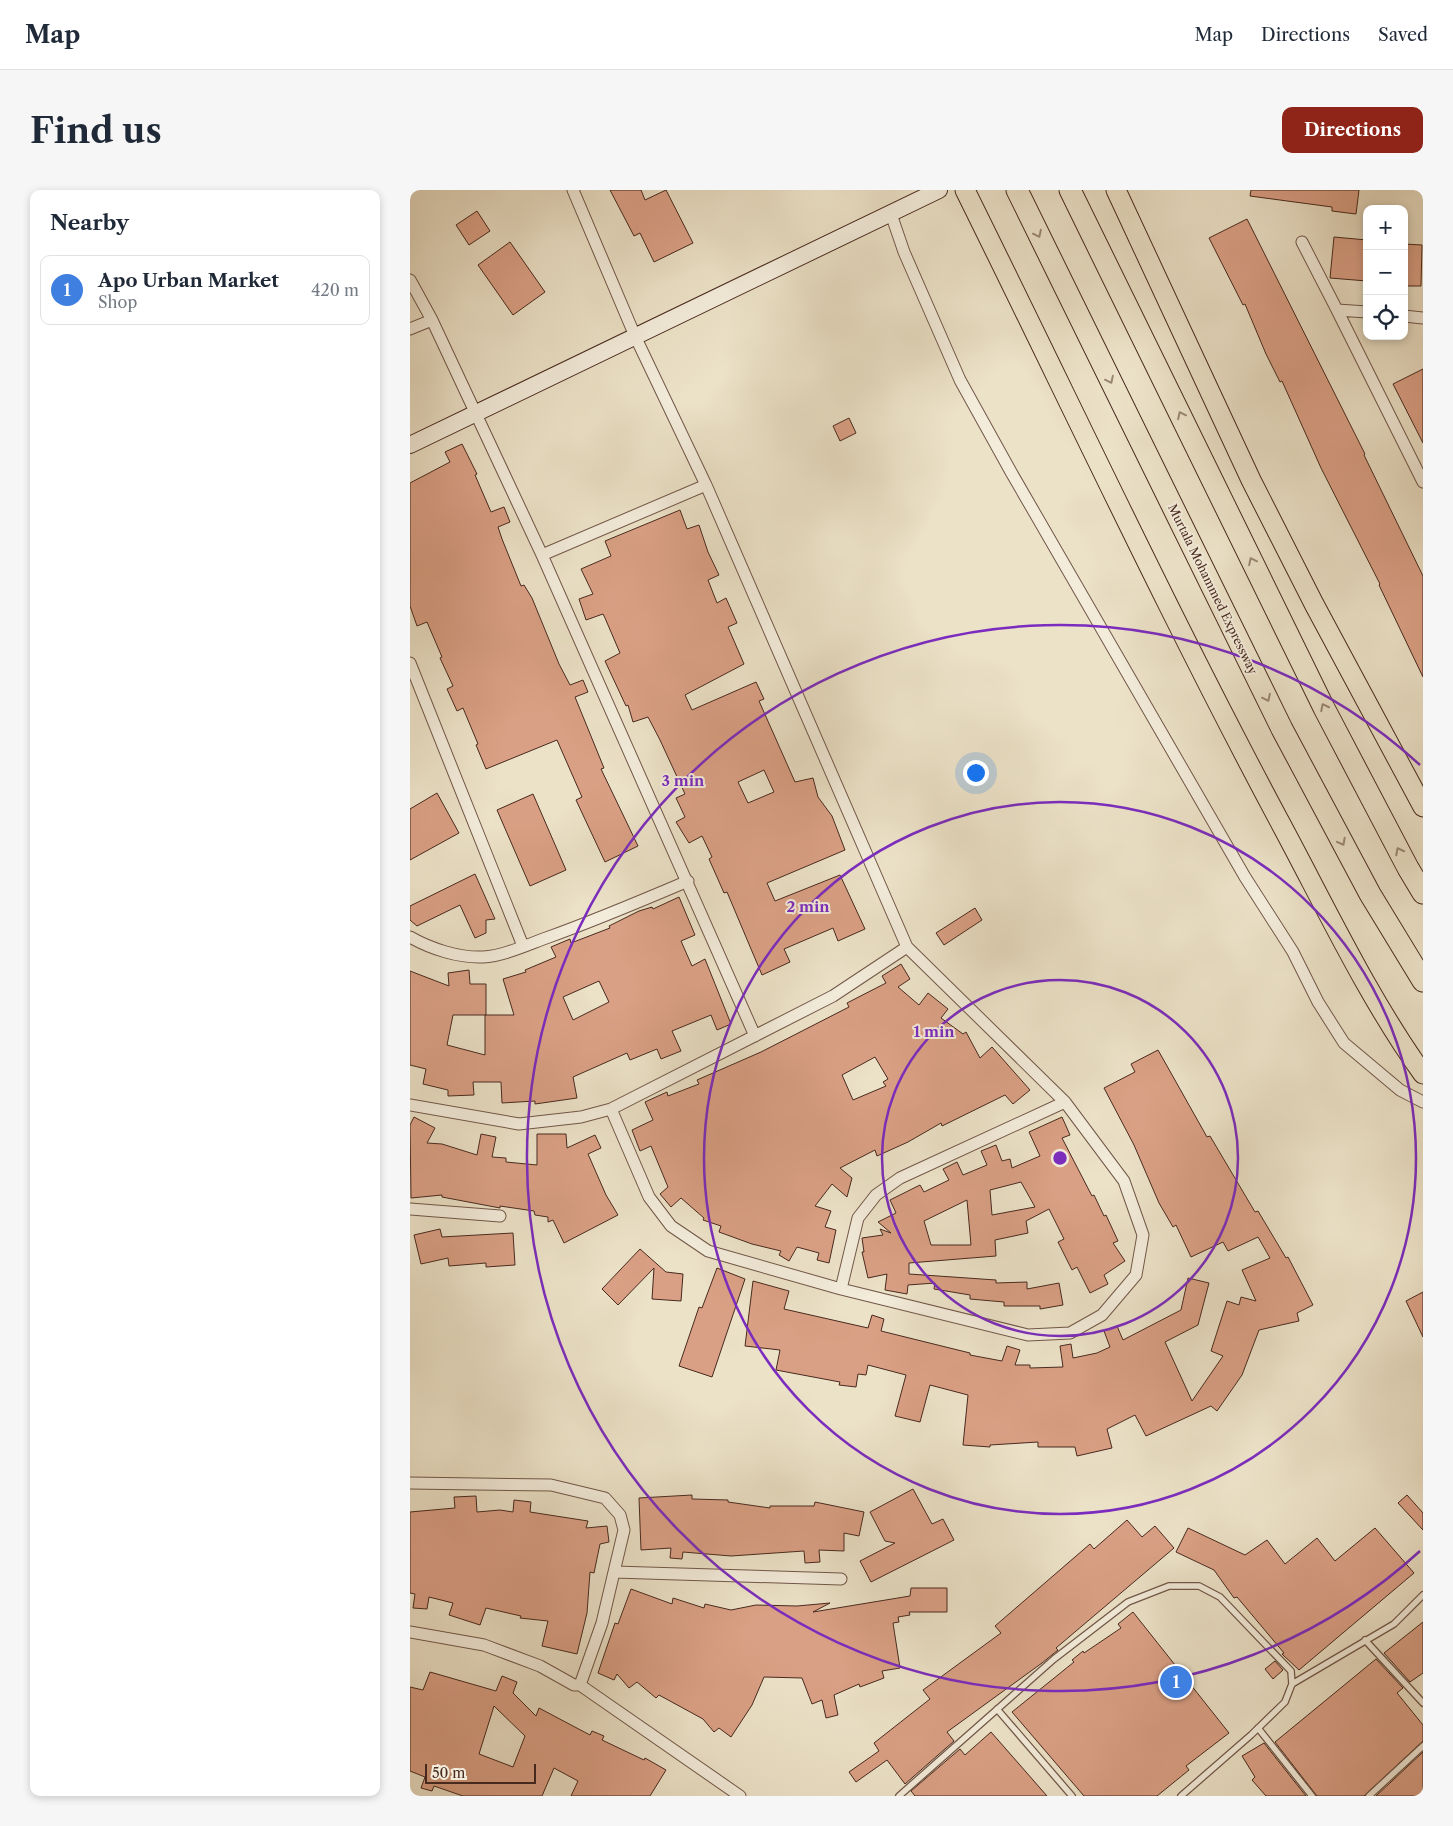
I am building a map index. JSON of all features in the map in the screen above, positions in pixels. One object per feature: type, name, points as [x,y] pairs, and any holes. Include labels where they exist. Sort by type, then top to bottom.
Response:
[{"type":"highway","name":"Murtala Mohammed Expressway","points":[[1017,190],[1282,729],[1370,894],[1423,981]]},
{"type":"highway","points":[[1070,190],[1324,708],[1423,893]]},
{"type":"main road","points":[[965,190],[1192,656],[1378,1002],[1423,1074]]},
{"type":"main road","points":[[1116,190],[1251,480],[1314,604],[1423,807]]},
{"type":"street","points":[[573,190],[635,336],[706,485],[907,947],[1065,1102],[1124,1181],[1143,1235],[1136,1275],[1102,1314],[1070,1333],[1028,1335],[841,1289],[708,1251],[671,1226],[649,1197],[611,1109]]},
{"type":"street","points":[[410,445],[939,190]]},
{"type":"street","points":[[891,214],[904,252],[960,380],[1245,877],[1293,952],[1318,1002],[1344,1043],[1400,1090],[1423,1102]]},
{"type":"street","points":[[1302,242],[1338,310],[1423,482]]},
{"type":"street","points":[[410,280],[432,320],[542,555],[755,1036]]},
{"type":"street","points":[[1338,310],[1363,312]]},
{"type":"street","points":[[1408,316],[1423,318]]},
{"type":"street","points":[[410,329],[432,320]]},
{"type":"street","points":[[542,555],[706,485]]},
{"type":"street","points":[[410,663],[523,946]]},
{"type":"street","points":[[410,937],[420,943],[452,954],[484,957],[523,946],[590,922],[688,881]]},
{"type":"street","points":[[410,1104],[519,1124],[581,1117],[611,1109],[833,996],[907,947]]},
{"type":"street","points":[[841,1289],[858,1218],[876,1194],[900,1178],[1065,1102]]},
{"type":"street","points":[[410,1209],[500,1216]]},
{"type":"street","points":[[410,1483],[551,1485],[605,1498],[620,1515],[624,1530],[602,1623],[580,1684]]},
{"type":"street","points":[[614,1572],[841,1579]]},
{"type":"street","points":[[410,1632],[484,1645],[540,1666],[574,1685],[580,1684],[740,1796]]},
{"type":"lane","points":[[899,1796],[1054,1659],[1128,1602],[1169,1586],[1199,1586],[1220,1597],[1291,1671],[1292,1684],[1285,1702],[1181,1796]]},
{"type":"lane","points":[[1292,1684],[1394,1624],[1423,1595]]},
{"type":"lane","points":[[1365,1640],[1423,1704]]},
{"type":"lane","points":[[997,1708],[1072,1796]]},
{"type":"lane","points":[[1258,1728],[1312,1796]]},
{"type":"lane","points":[[1369,1796],[1423,1746]]},
{"type":"building","points":[[610,190],[641,190],[645,200],[666,190],[693,243],[654,262],[640,233],[634,236]]},
{"type":"building","points":[[1251,190],[1359,190],[1356,214],[1332,211],[1332,207],[1250,196]]},
{"type":"building","points":[[477,211],[490,231],[469,245],[456,225]]},
{"type":"building","points":[[1247,219],[1365,454],[1423,576],[1423,677],[1380,584],[1321,468],[1282,381],[1280,382],[1266,354],[1245,304],[1243,305],[1209,238]]},
{"type":"building","points":[[1334,237],[1363,240],[1363,281],[1330,278]]},
{"type":"building","points":[[510,242],[545,292],[513,315],[478,265]]},
{"type":"building","points":[[1408,244],[1422,245],[1421,286],[1408,286]]},
{"type":"building","points":[[1423,369],[1423,443],[1393,384]]},
{"type":"building","points":[[849,418],[856,433],[840,441],[833,426]]},
{"type":"building","points":[[462,444],[477,474],[475,475],[491,512],[504,507],[510,522],[498,527],[502,539],[521,586],[524,585],[532,598],[559,664],[570,685],[583,680],[588,692],[575,697],[604,768],[601,769],[638,846],[605,862],[576,800],[582,797],[557,740],[486,769],[463,708],[457,711],[447,689],[453,686],[440,658],[442,657],[427,622],[417,626],[410,606],[410,483],[450,462],[445,452]]},
{"type":"building","points":[[680,510],[687,529],[699,525],[708,552],[719,575],[708,580],[717,603],[726,598],[737,623],[728,627],[744,664],[685,695],[692,710],[756,682],[764,699],[759,701],[795,782],[813,778],[818,797],[832,816],[845,850],[767,883],[775,901],[840,875],[865,929],[838,941],[833,928],[784,949],[790,962],[762,975],[727,892],[724,893],[709,859],[712,857],[702,836],[689,843],[676,822],[685,817],[676,798],[685,794],[660,740],[648,717],[633,722],[628,705],[626,706],[605,661],[620,653],[605,618],[603,614],[586,620],[579,599],[593,594],[581,569],[611,556],[605,541]],"holes":[[[764,770],[774,792],[748,803],[738,782]]]},
{"type":"building","points":[[437,793],[459,833],[410,860],[410,809]]},
{"type":"building","points":[[533,794],[566,870],[530,886],[497,810]]},
{"type":"building","points":[[475,874],[495,919],[486,920],[486,933],[475,938],[460,905],[417,926],[410,920],[410,906]]},
{"type":"building","points":[[679,897],[695,935],[681,941],[692,966],[705,959],[731,1024],[717,1030],[711,1015],[672,1031],[681,1051],[661,1059],[657,1049],[630,1060],[627,1053],[573,1077],[577,1098],[535,1104],[535,1101],[502,1103],[501,1082],[473,1082],[474,1095],[448,1096],[448,1090],[423,1084],[426,1069],[410,1065],[410,971],[449,986],[448,973],[469,970],[470,984],[486,984],[486,1015],[514,1015],[503,979],[526,972],[525,970],[556,957],[551,947],[570,939],[571,943],[610,928],[609,926],[639,911],[652,907],[653,909]],"holes":[[[599,981],[609,1002],[573,1020],[563,997]],[[453,1015],[485,1015],[485,1055],[447,1045]]]},
{"type":"building","points":[[975,908],[982,920],[944,945],[936,933]]},
{"type":"building","points":[[901,964],[910,979],[898,987],[919,1005],[928,993],[948,1009],[941,1018],[963,1034],[966,1032],[980,1058],[992,1047],[1030,1090],[1013,1104],[1005,1095],[942,1126],[941,1123],[908,1142],[877,1156],[875,1150],[840,1168],[852,1178],[847,1197],[832,1184],[815,1206],[831,1211],[825,1227],[836,1230],[829,1263],[817,1260],[819,1253],[797,1247],[789,1261],[779,1255],[781,1251],[752,1244],[719,1232],[721,1226],[703,1220],[704,1218],[681,1198],[671,1207],[660,1194],[668,1187],[651,1146],[640,1151],[632,1130],[653,1120],[645,1102],[667,1092],[668,1096],[699,1084],[697,1080],[761,1052],[849,1007],[847,1003],[886,983],[882,976]],"holes":[[[875,1057],[888,1079],[883,1082],[886,1086],[853,1100],[842,1075]]]},
{"type":"building","points":[[1158,1050],[1207,1137],[1210,1136],[1255,1212],[1258,1211],[1286,1258],[1288,1257],[1313,1305],[1297,1313],[1299,1321],[1259,1330],[1242,1375],[1217,1411],[1211,1406],[1146,1436],[1135,1415],[1107,1429],[1112,1448],[1077,1456],[1075,1447],[1038,1447],[1038,1442],[990,1445],[990,1447],[963,1445],[968,1395],[930,1385],[920,1422],[895,1416],[906,1375],[868,1365],[866,1375],[858,1374],[856,1387],[839,1385],[840,1382],[776,1370],[780,1350],[745,1346],[753,1281],[789,1291],[784,1309],[868,1328],[872,1315],[884,1319],[881,1331],[970,1353],[970,1355],[1002,1361],[1007,1346],[1020,1350],[1015,1365],[1030,1365],[1030,1368],[1063,1367],[1060,1346],[1071,1344],[1073,1358],[1097,1353],[1110,1347],[1104,1331],[1117,1326],[1123,1340],[1181,1310],[1188,1278],[1209,1283],[1198,1325],[1165,1342],[1192,1401],[1223,1356],[1211,1351],[1227,1301],[1239,1305],[1241,1297],[1256,1301],[1242,1270],[1270,1258],[1258,1237],[1228,1251],[1223,1242],[1191,1257],[1176,1225],[1173,1227],[1159,1203],[1134,1145],[1104,1088],[1135,1072],[1131,1064]]},
{"type":"building","points":[[414,1117],[435,1128],[427,1143],[442,1144],[477,1155],[481,1134],[496,1137],[492,1157],[506,1158],[506,1162],[537,1165],[537,1134],[566,1134],[567,1148],[595,1135],[601,1148],[588,1154],[606,1195],[618,1215],[564,1243],[553,1220],[548,1222],[548,1217],[535,1215],[534,1211],[500,1206],[500,1208],[442,1197],[442,1195],[411,1198],[410,1125]]},
{"type":"building","points":[[1062,1117],[1070,1135],[1062,1138],[1092,1196],[1094,1195],[1104,1216],[1106,1215],[1118,1241],[1113,1243],[1125,1261],[1104,1275],[1108,1284],[1090,1293],[1077,1267],[1072,1270],[1058,1242],[1064,1239],[1049,1209],[1026,1221],[1028,1233],[995,1240],[996,1256],[909,1263],[909,1274],[996,1280],[996,1283],[1027,1282],[1027,1289],[1059,1283],[1063,1305],[1040,1309],[1040,1306],[1004,1306],[1004,1302],[970,1299],[970,1295],[934,1289],[935,1283],[908,1285],[907,1294],[885,1290],[887,1274],[868,1278],[862,1252],[864,1252],[862,1238],[883,1235],[880,1229],[891,1233],[878,1222],[896,1213],[890,1200],[920,1185],[924,1192],[949,1180],[943,1169],[957,1162],[963,1175],[987,1165],[981,1151],[996,1145],[1002,1161],[1010,1159],[1012,1168],[1040,1156],[1029,1132]],"holes":[[[1021,1182],[1035,1207],[992,1215],[990,1190]],[[967,1200],[971,1245],[931,1245],[924,1221]]]},
{"type":"building","points":[[440,1229],[442,1237],[513,1233],[515,1265],[486,1267],[486,1263],[449,1266],[448,1258],[421,1264],[414,1235]]},
{"type":"building","points":[[640,1249],[666,1272],[683,1274],[681,1301],[652,1299],[654,1268],[618,1305],[602,1289]]},
{"type":"building","points":[[717,1268],[745,1279],[712,1377],[679,1366],[699,1307],[702,1308]]},
{"type":"building","points":[[1423,1292],[1423,1337],[1406,1301]]},
{"type":"building","points":[[913,1489],[932,1524],[943,1519],[954,1540],[871,1582],[860,1561],[895,1543],[885,1541],[870,1512]]},
{"type":"building","points":[[692,1495],[692,1499],[728,1500],[728,1502],[770,1508],[770,1506],[814,1506],[815,1502],[864,1512],[859,1536],[844,1533],[844,1551],[819,1550],[820,1562],[805,1563],[804,1551],[731,1556],[683,1552],[682,1559],[670,1558],[671,1548],[641,1550],[639,1498]]},
{"type":"building","points":[[1407,1495],[1423,1513],[1423,1530],[1398,1503]]},
{"type":"building","points":[[476,1496],[477,1512],[500,1510],[513,1512],[514,1500],[531,1502],[530,1512],[588,1521],[586,1528],[607,1526],[609,1542],[600,1544],[594,1573],[590,1572],[587,1613],[577,1654],[542,1646],[548,1621],[520,1618],[521,1616],[486,1608],[480,1625],[449,1615],[453,1603],[429,1597],[427,1609],[413,1608],[415,1594],[410,1593],[410,1512],[455,1508],[454,1497]]},
{"type":"building","points":[[1127,1520],[1142,1537],[1155,1526],[1174,1548],[1056,1648],[1058,1650],[1042,1663],[947,1732],[954,1741],[905,1784],[887,1760],[856,1782],[849,1772],[879,1751],[874,1743],[930,1699],[923,1690],[1001,1633],[995,1626],[1090,1544],[1094,1549]]},
{"type":"building","points":[[1188,1528],[1245,1555],[1267,1540],[1285,1564],[1317,1538],[1335,1561],[1375,1528],[1414,1573],[1299,1670],[1282,1654],[1284,1653],[1237,1597],[1234,1598],[1214,1570],[1176,1552]]},
{"type":"building","points":[[911,1588],[947,1588],[947,1612],[909,1612],[910,1615],[898,1617],[899,1622],[893,1623],[900,1668],[882,1671],[884,1678],[860,1687],[859,1684],[834,1695],[838,1715],[826,1718],[822,1700],[812,1704],[802,1678],[764,1677],[752,1705],[731,1737],[719,1728],[714,1732],[703,1719],[659,1695],[656,1698],[637,1682],[629,1688],[617,1674],[614,1680],[598,1673],[615,1623],[618,1624],[631,1589],[672,1604],[673,1598],[704,1608],[705,1604],[731,1610],[756,1605],[797,1606],[830,1603],[813,1612],[910,1596]]},
{"type":"building","points":[[1133,1612],[1229,1733],[1186,1766],[1189,1770],[1157,1796],[1084,1796],[1012,1712],[1074,1662],[1072,1660],[1083,1651],[1084,1653],[1121,1628],[1118,1624]]},
{"type":"building","points":[[1423,1622],[1423,1673],[1410,1682],[1384,1653]]},
{"type":"building","points":[[1376,1659],[1403,1688],[1397,1693],[1423,1725],[1423,1741],[1364,1796],[1317,1796],[1275,1742]]},
{"type":"building","points":[[1275,1661],[1283,1670],[1273,1679],[1265,1669]]},
{"type":"building","points":[[430,1672],[496,1691],[502,1676],[517,1682],[513,1693],[536,1716],[539,1708],[590,1735],[592,1731],[604,1736],[602,1740],[644,1760],[645,1758],[666,1770],[650,1796],[571,1796],[578,1781],[554,1768],[542,1796],[463,1796],[434,1786],[432,1791],[421,1788],[425,1777],[410,1771],[410,1687],[423,1690]],"holes":[[[494,1706],[525,1736],[513,1767],[479,1754]]]},
{"type":"building","points":[[991,1732],[1047,1796],[915,1796],[911,1791],[960,1749],[965,1755]]},
{"type":"building","points":[[1264,1743],[1306,1796],[1266,1796],[1252,1780],[1255,1777],[1242,1756]]},
{"type":"building","points":[[1423,1752],[1423,1796],[1376,1796]]},
{"type":"place","name":"Apo Urban Market","points":[[1176,1682]]}]
